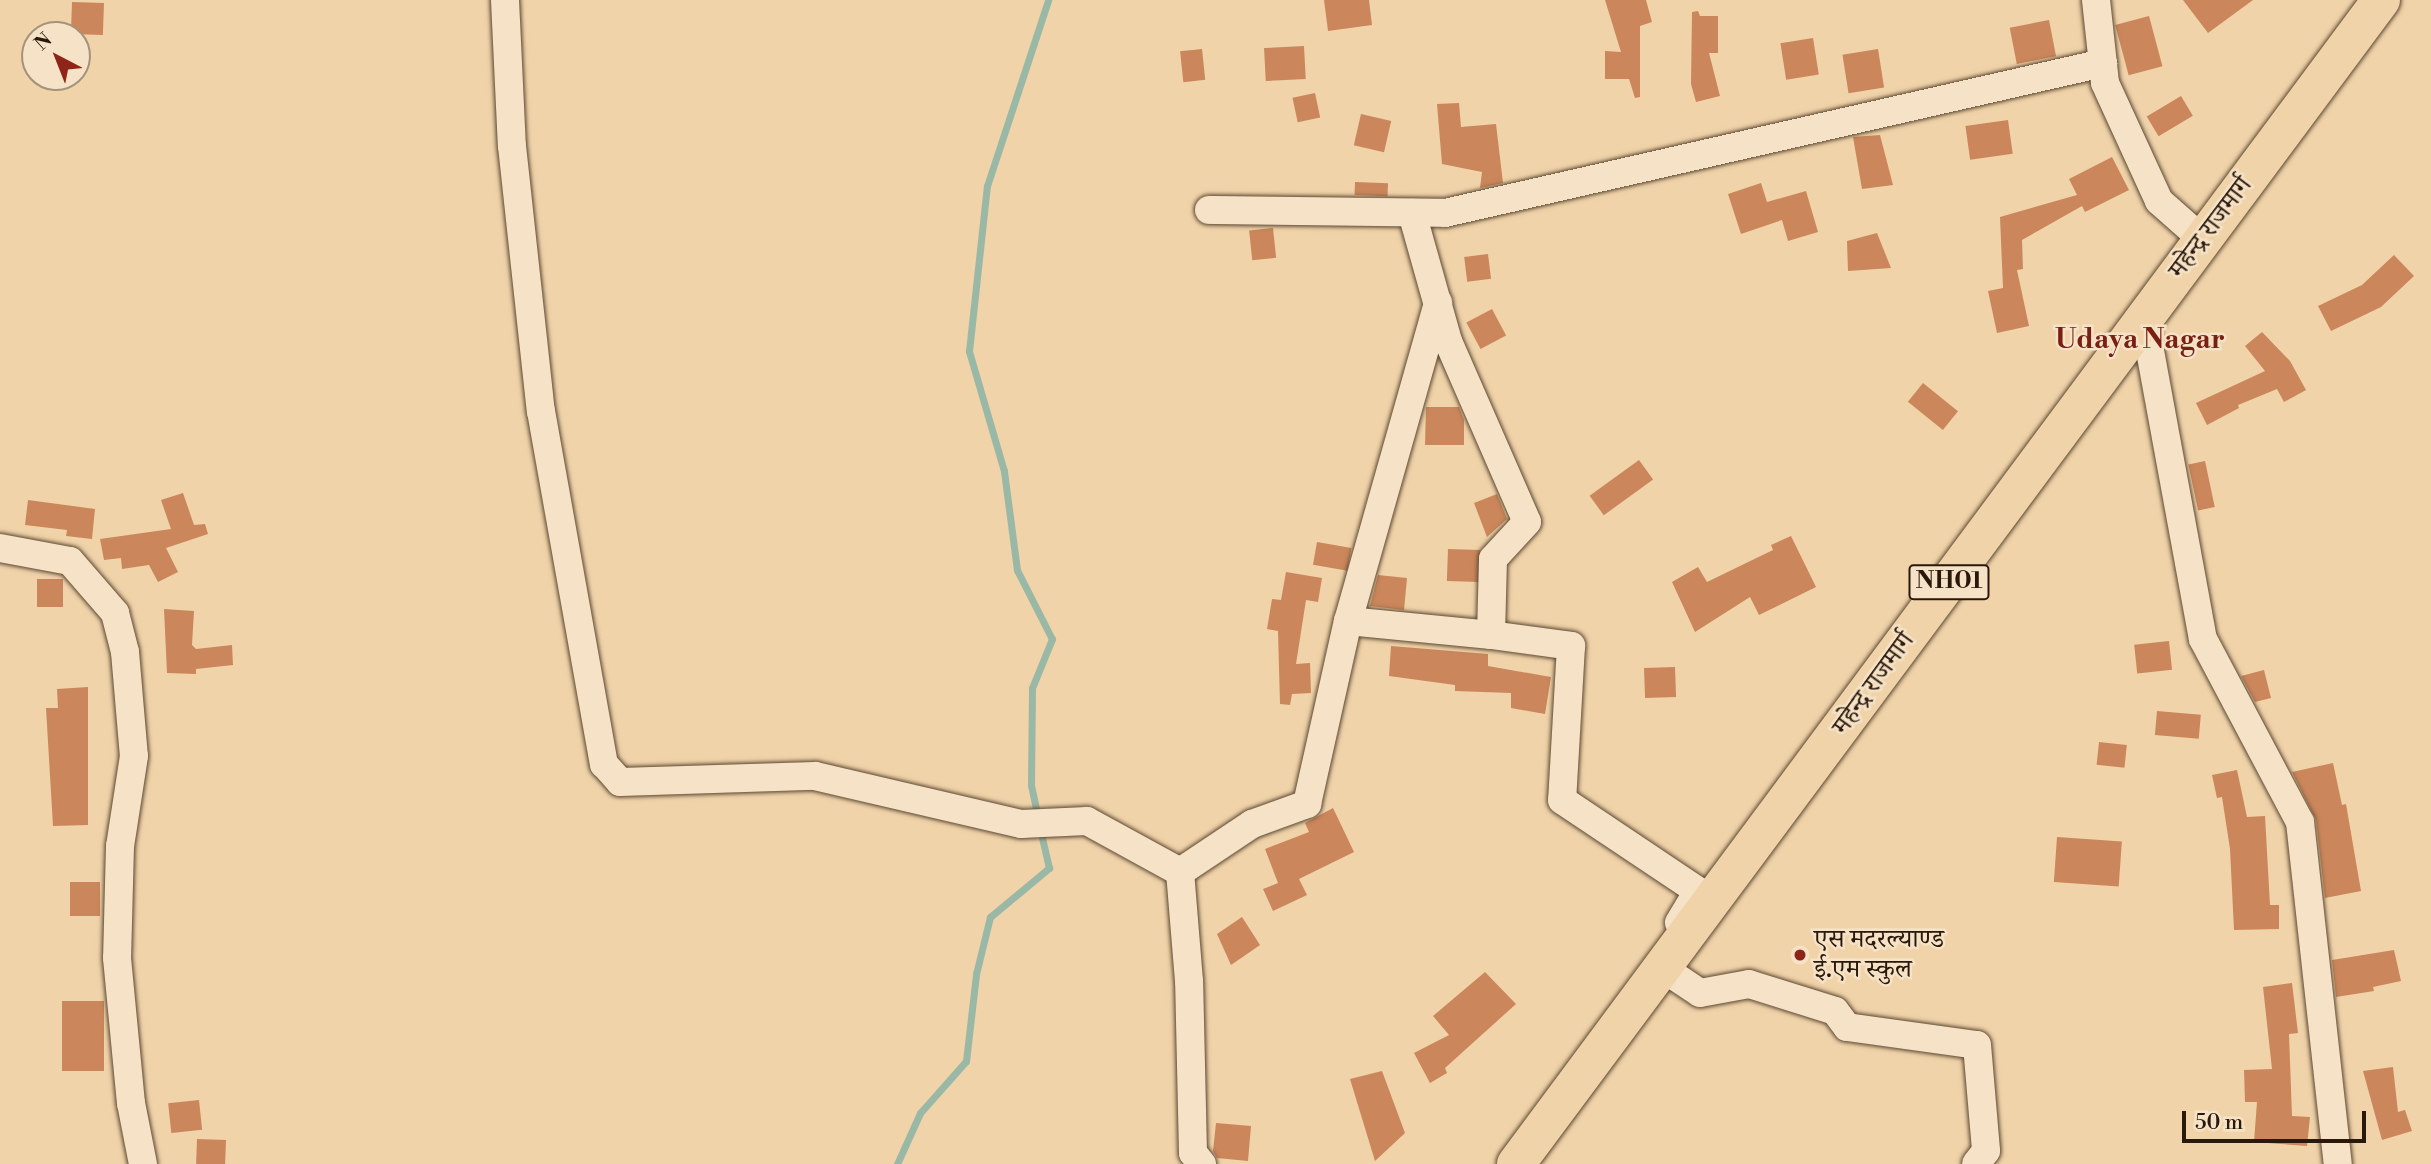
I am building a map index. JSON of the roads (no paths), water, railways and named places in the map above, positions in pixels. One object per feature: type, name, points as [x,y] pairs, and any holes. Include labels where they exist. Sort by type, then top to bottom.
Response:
[{"type":"highway","name":"महेन्द्र राजमार्ग","points":[[1516,1164],[1619,1021],[1664,969],[2381,0]]},
{"type":"street","points":[[505,0],[512,146],[541,411],[604,764],[620,782],[815,776],[1021,824],[1087,821],[1180,872]]},
{"type":"street","points":[[2096,0],[2105,83],[2159,201],[2202,239]]},
{"type":"street","points":[[1209,210],[1445,213],[2102,63]]},
{"type":"street","points":[[1412,213],[1448,341],[1527,522],[1493,559],[1491,635]]},
{"type":"street","points":[[1180,872],[1252,824],[1307,804],[1348,621],[1437,302]]},
{"type":"street","points":[[2144,318],[2203,639],[2300,822],[2338,1164]]},
{"type":"street","points":[[0,548],[70,561],[115,613],[125,652],[134,756],[120,846],[117,958],[131,1103],[143,1164]]},
{"type":"street","points":[[1348,621],[1572,646],[1562,800],[1698,891],[1619,1021]]},
{"type":"street","points":[[1180,872],[1189,981],[1193,1153],[1202,1164]]},
{"type":"street","points":[[1664,969],[1700,993],[1749,984],[1835,1011],[1847,1027],[1977,1045],[1986,1151],[1976,1164]]},
{"type":"waterway","points":[[1038,818],[1031,785],[1032,688],[1052,639],[1017,570],[1004,471],[969,351],[987,186],[1048,0]]},
{"type":"waterway","points":[[897,1164],[920,1113],[966,1061],[976,974],[990,917],[1049,868],[1040,829]]},
{"type":"place","name":"एस मदरल्याण्ड ई.एम स्कुल","points":[[1800,955]]},
{"type":"district","name":"Udaya Nagar","points":[[2140,340]]}]
